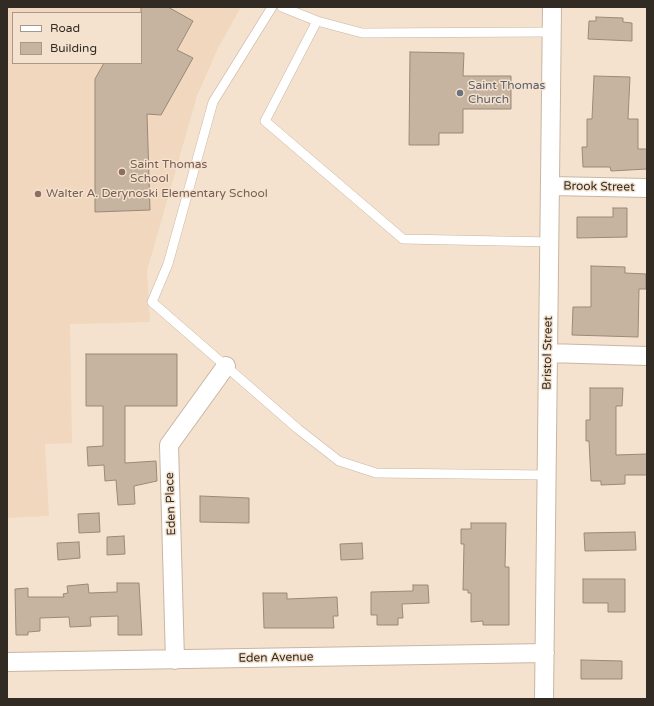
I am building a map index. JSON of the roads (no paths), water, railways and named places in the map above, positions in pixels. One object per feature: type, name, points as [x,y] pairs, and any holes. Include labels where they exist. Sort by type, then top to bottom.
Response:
[{"type":"street","name":"Bristol Street","points":[[544,699],[552,7]]},
{"type":"street","name":"Brook Street","points":[[551,186],[647,188]]},
{"type":"street","points":[[548,353],[647,356]]},
{"type":"street","name":"Eden Place","points":[[175,660],[169,445],[226,366]]},
{"type":"street","name":"Eden Avenue","points":[[7,662],[545,653]]},
{"type":"lane","points":[[272,7],[213,102],[168,264],[152,302],[298,429],[339,461],[376,473],[546,475]]},
{"type":"lane","points":[[282,7],[317,21],[362,33],[552,32]]},
{"type":"lane","points":[[317,21],[265,121],[403,239],[550,242]]},
{"type":"place","name":"Saint Thomas Church","points":[[460,93]]},
{"type":"place","name":"Saint Thomas School","points":[[122,172]]},
{"type":"place","name":"Walter A. Derynoski Elementary School","points":[[38,194]]}]
